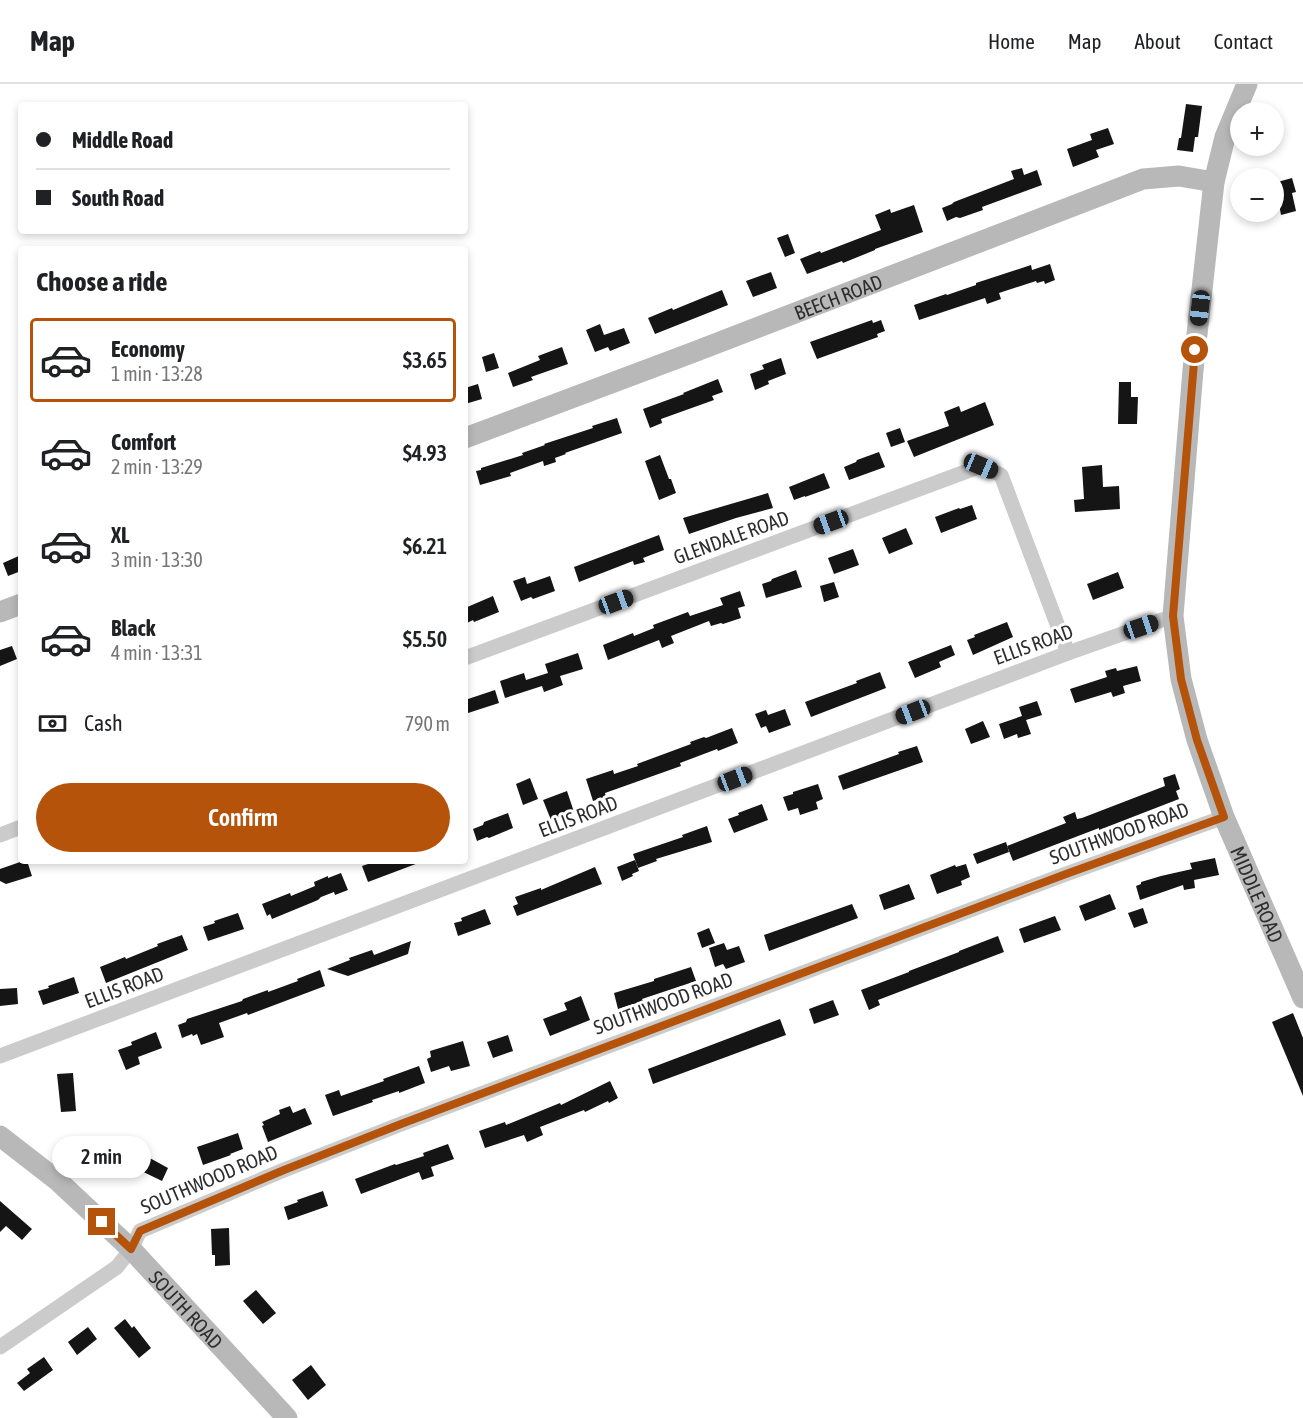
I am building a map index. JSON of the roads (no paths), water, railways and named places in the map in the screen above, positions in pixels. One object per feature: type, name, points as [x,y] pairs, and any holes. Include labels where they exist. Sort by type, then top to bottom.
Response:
[{"type":"street","name":"MIDDLE ROAD","points":[[1247,84],[1225,137],[1214,182],[1193,370],[1173,616],[1184,689],[1197,740],[1224,817],[1303,998]]},
{"type":"street","name":"BEECH ROAD","points":[[468,437],[1143,179],[1179,176],[1214,182]]},
{"type":"street","name":"GLENDALE ROAD","points":[[468,657],[981,466],[1001,475],[1068,653]]},
{"type":"street","points":[[0,612],[18,605]]},
{"type":"street","name":"ELLIS ROAD","points":[[0,1056],[1068,653],[1173,616]]},
{"type":"street","name":"SOUTHWOOD ROAD","points":[[0,1347],[117,1267],[131,1249],[140,1231],[284,1170],[615,1043],[1224,817]]},
{"type":"street","points":[[0,835],[18,827]]},
{"type":"street","name":"SOUTH ROAD","points":[[0,1136],[58,1182],[131,1249],[287,1418]]}]
